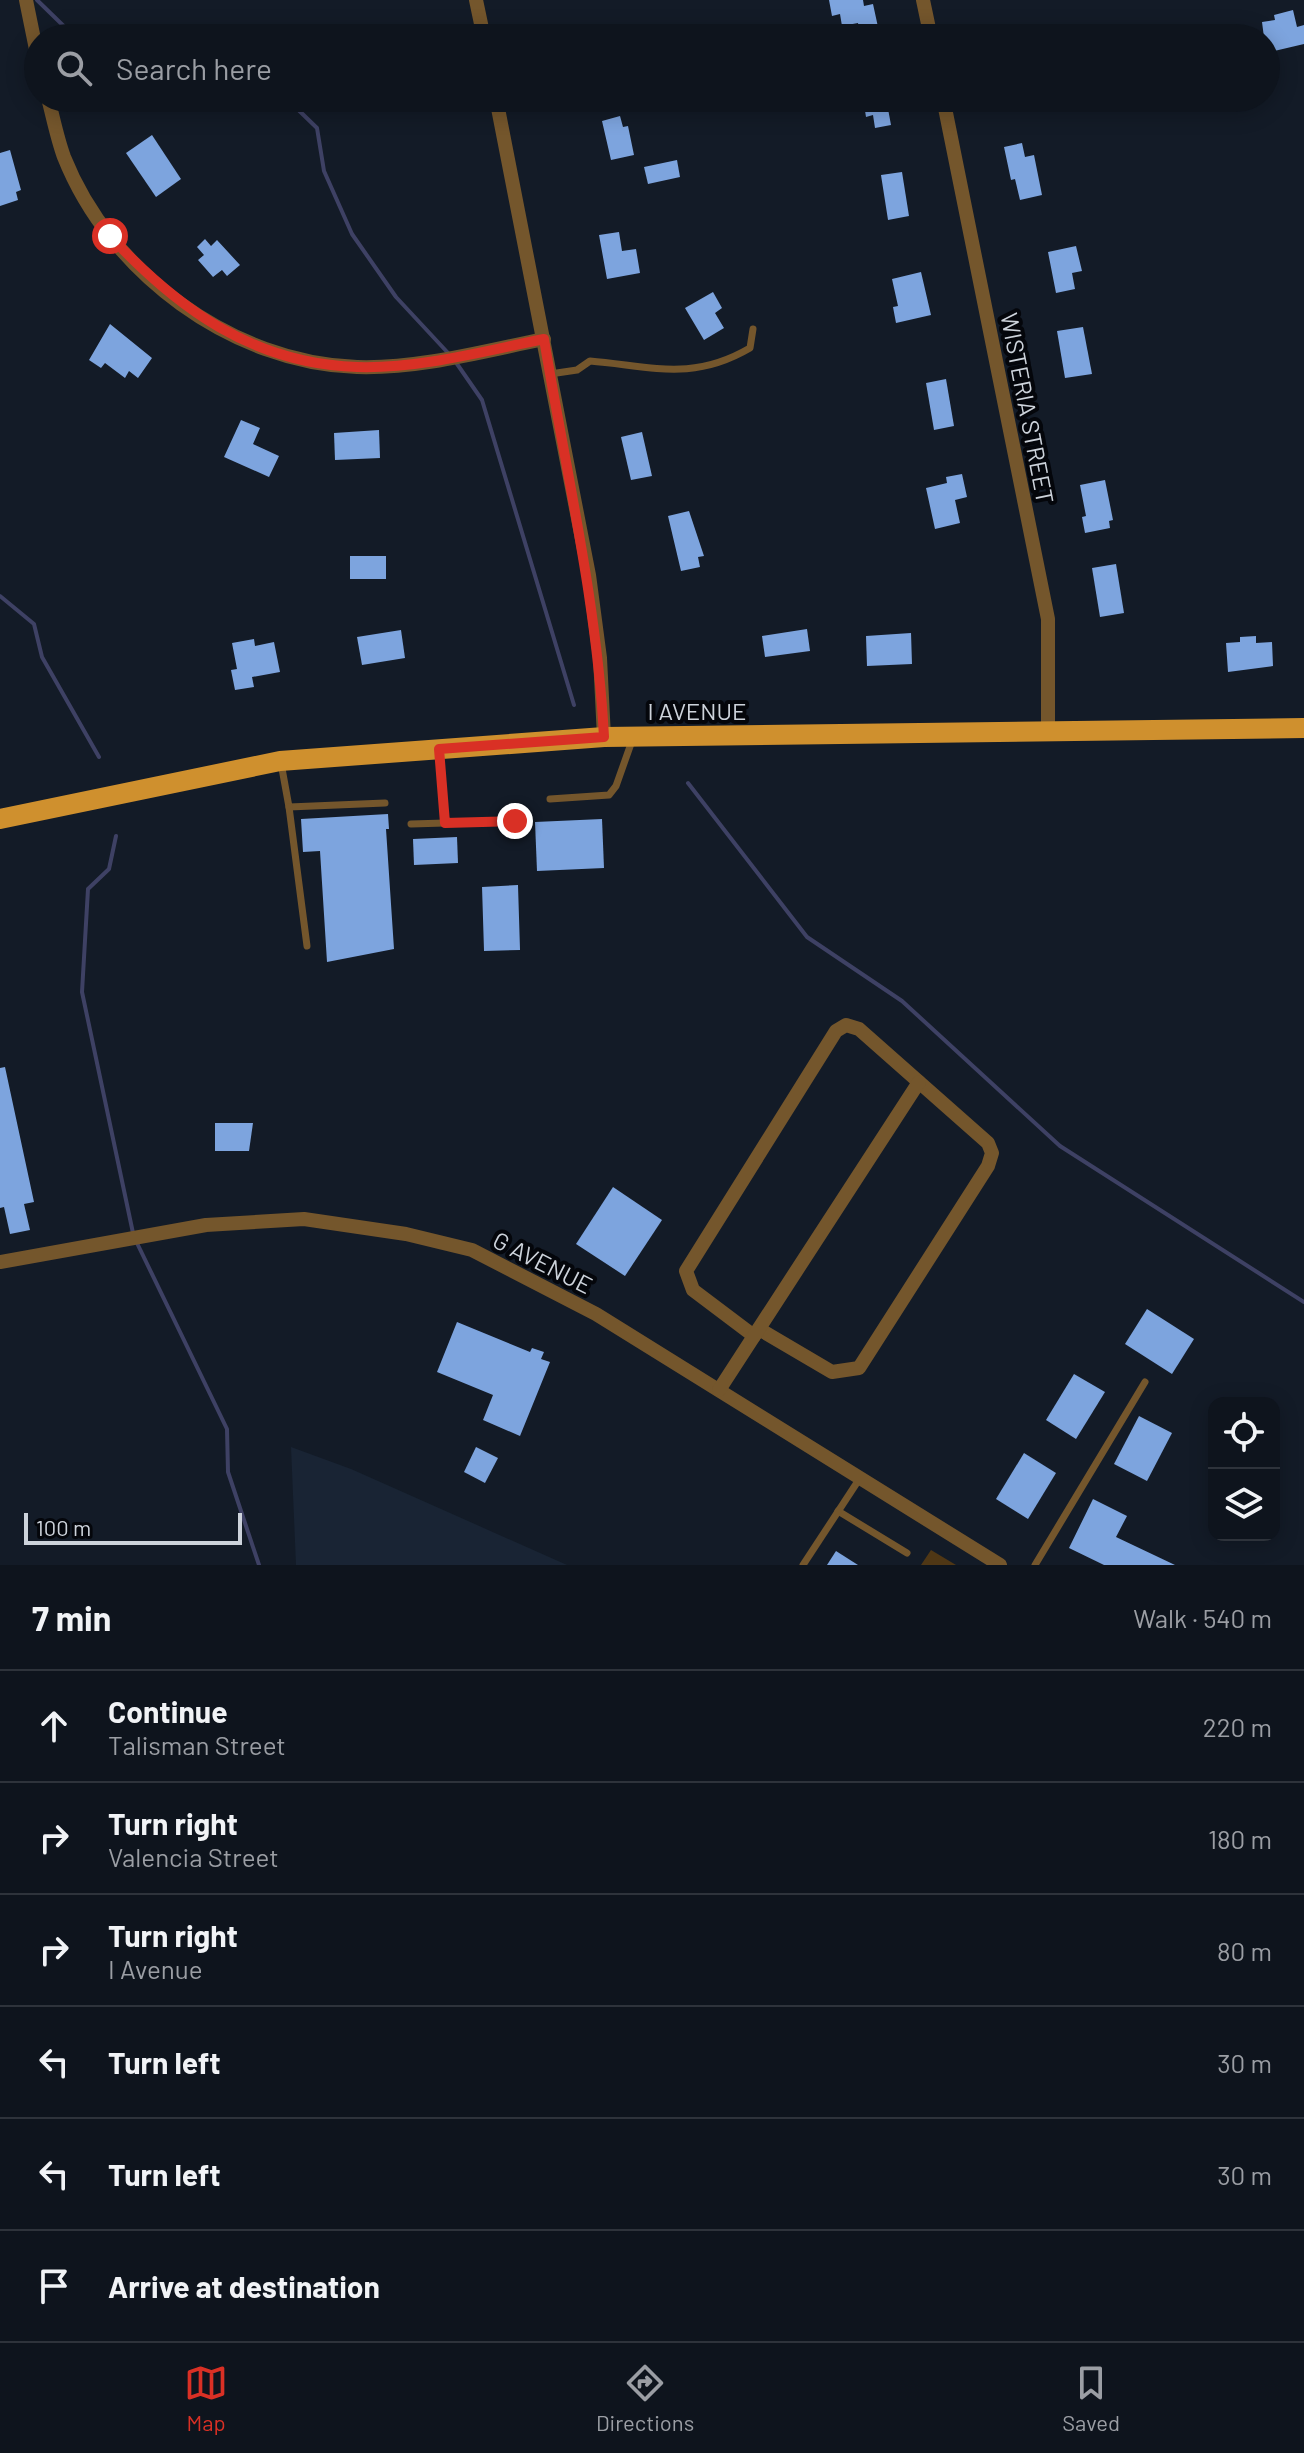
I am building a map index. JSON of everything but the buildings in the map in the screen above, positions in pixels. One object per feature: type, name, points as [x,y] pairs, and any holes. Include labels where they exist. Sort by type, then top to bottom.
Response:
[{"type":"main road","name":"I AVENUE","points":[[0,819],[280,761],[604,737],[1304,728]]},
{"type":"street","points":[[26,0],[31,24]]},
{"type":"street","points":[[476,0],[481,24]]},
{"type":"street","points":[[923,0],[928,24]]},
{"type":"street","points":[[52,112],[65,158],[110,236],[151,280],[181,305],[220,329],[279,353],[357,367],[466,355],[544,339]]},
{"type":"street","points":[[499,112],[589,575],[600,658],[604,737]]},
{"type":"street","name":"WISTERIA STREET","points":[[946,112],[1048,619],[1048,730]]},
{"type":"street","points":[[846,1025],[859,1029],[988,1143],[992,1153],[988,1166],[859,1368],[832,1372],[756,1332],[693,1290],[686,1271],[836,1031],[846,1025]]},
{"type":"street","points":[[719,1390],[919,1082]]},
{"type":"street","name":"G AVENUE","points":[[0,1262],[206,1225],[304,1219],[406,1234],[472,1250],[533,1279],[719,1390],[1000,1565]]},
{"type":"lane","points":[[550,374],[577,370],[590,361],[659,371],[683,370],[731,359],[750,348],[753,329]]},
{"type":"lane","points":[[550,799],[609,795],[623,772],[634,736]]},
{"type":"lane","points":[[439,749],[445,823]]},
{"type":"lane","points":[[280,761],[307,946]]},
{"type":"lane","points":[[289,807],[385,803]]},
{"type":"lane","points":[[411,824],[515,821]]},
{"type":"lane","points":[[1035,1565],[1145,1382]]},
{"type":"lane","points":[[803,1565],[860,1478]]},
{"type":"lane","points":[[838,1511],[907,1553]]},
{"type":"shaded area","points":[[291,1447],[351,1469],[567,1565],[296,1565]]},
{"type":"shaded area","points":[[931,1550],[956,1565],[921,1565]]},
{"type":"waterway","points":[[37,0],[62,24]]},
{"type":"waterway","points":[[300,112],[317,128],[324,171],[352,234],[396,297],[449,354]]},
{"type":"waterway","points":[[455,361],[482,400],[574,705]]},
{"type":"waterway","points":[[0,596],[34,624],[42,657],[99,757]]},
{"type":"waterway","points":[[688,783],[807,937],[902,1001],[1060,1146],[1304,1302]]},
{"type":"waterway","points":[[116,836],[109,869],[88,889],[82,992],[133,1233]]},
{"type":"waterway","points":[[136,1241],[227,1429],[228,1472],[259,1565]]},
{"type":"route","points":[[110,236],[151,280],[181,305],[220,329],[279,353],[357,367],[466,355],[544,339],[589,575],[600,658],[604,737],[439,749],[445,823],[515,821]]}]
